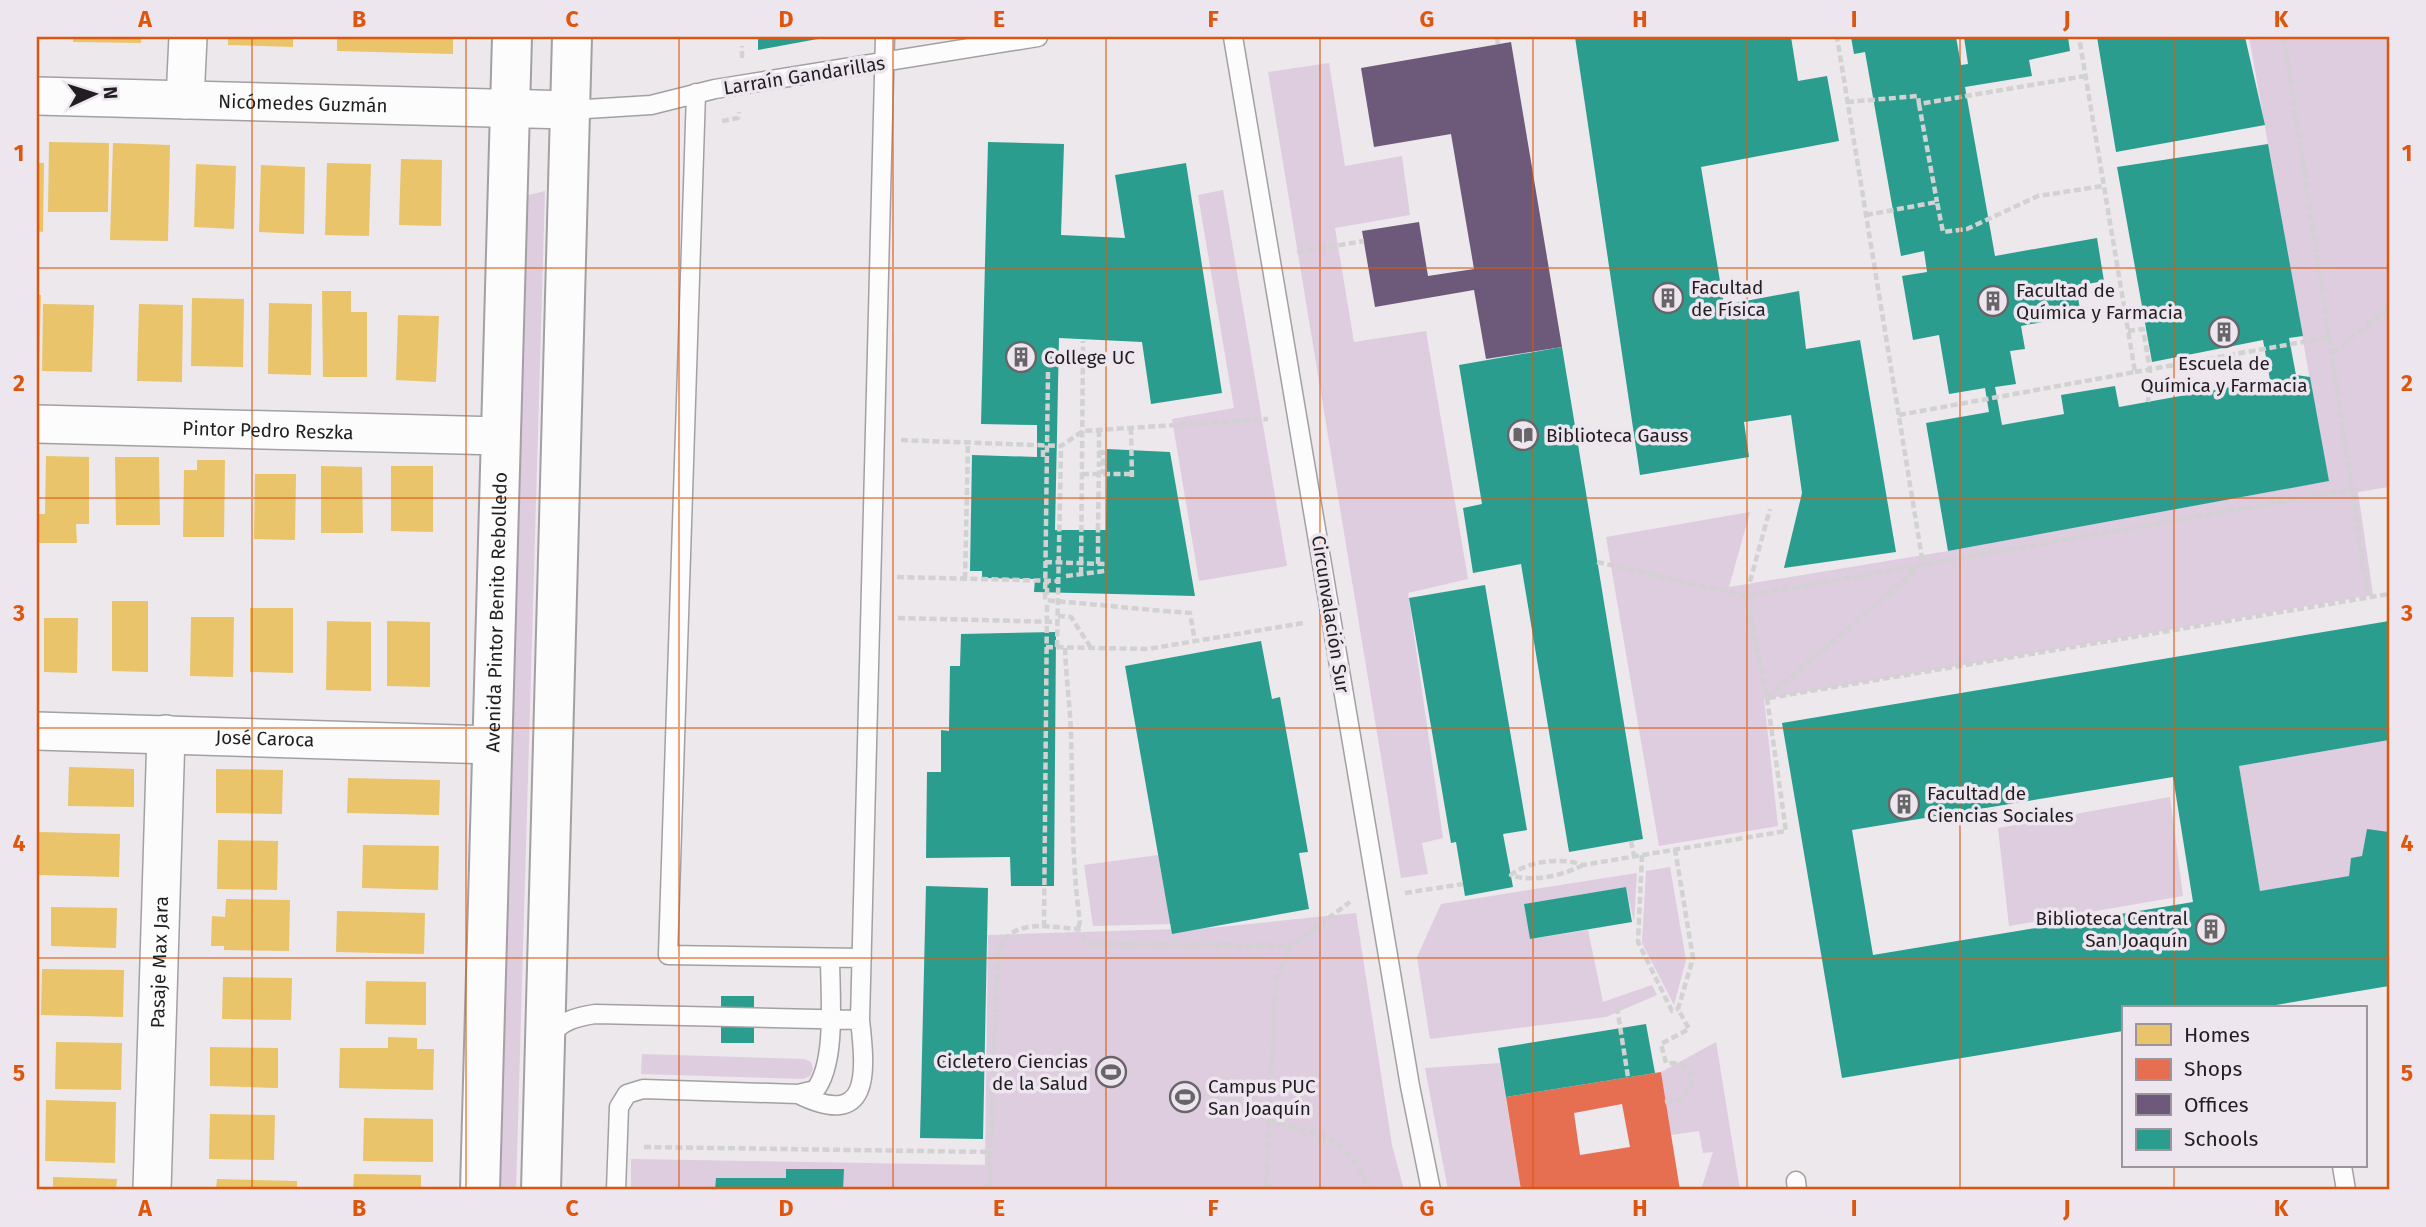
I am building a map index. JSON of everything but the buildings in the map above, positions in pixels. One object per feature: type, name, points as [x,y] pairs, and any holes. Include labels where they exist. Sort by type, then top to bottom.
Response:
[{"type":"street","points":[[186,100],[188,37]]},
{"type":"street","name":"Avenida Pintor Benito Rebolledo","points":[[480,1190],[512,37]]},
{"type":"street","points":[[541,1190],[572,37]]},
{"type":"street","name":"Nicómedes Guzmán","points":[[37,96],[570,110]]},
{"type":"street","name":"Pintor Pedro Reszka","points":[[37,424],[500,436]]},
{"type":"street","name":"José Caroca","points":[[37,731],[492,745]]},
{"type":"street","name":"Pasaje Max Jara","points":[[152,1190],[166,734]]},
{"type":"lane","points":[[798,1094],[818,1104],[840,1104],[855,1097],[863,1081],[860,1020],[885,37]]},
{"type":"lane","name":"Larraín Gandarillas","points":[[570,110],[651,105],[675,101],[696,93],[1038,37]]},
{"type":"lane","name":"Circunvalación Sur","points":[[1233,37],[1410,1086],[1431,1190]]},
{"type":"lane","points":[[696,93],[668,955],[862,958]]},
{"type":"lane","points":[[616,1190],[619,1107],[627,1094],[643,1089],[798,1094],[815,1090],[823,1080],[829,1020],[830,958]]},
{"type":"lane","points":[[546,1043],[555,1030],[574,1017],[594,1014],[860,1020]]},
{"type":"lane","points":[[2342,1168],[2346,1190]]},
{"type":"path","points":[[1497,37],[1498,45]]},
{"type":"path","points":[[1837,37],[1923,564]]},
{"type":"path","points":[[2078,37],[2135,372]]},
{"type":"path","points":[[2284,37],[2354,489],[2368,597]]},
{"type":"path","points":[[1919,104],[2085,76]]},
{"type":"path","points":[[1847,102],[1918,96],[1943,233],[1967,229],[2038,196],[2103,186]]},
{"type":"path","points":[[1866,215],[1937,202]]},
{"type":"path","points":[[1293,253],[1364,241]]},
{"type":"path","points":[[2333,352],[2389,308]]},
{"type":"path","points":[[2128,331],[2143,329],[2150,370],[2148,402]]},
{"type":"path","points":[[1899,415],[2331,337]]},
{"type":"path","points":[[1081,574],[1083,341]]},
{"type":"path","points":[[1048,372],[1045,600],[1190,613],[1195,641]]},
{"type":"path","points":[[899,440],[1061,446],[1083,431],[1269,419]]},
{"type":"path","points":[[1082,474],[1131,477],[1130,428]]},
{"type":"path","points":[[1098,564],[1099,430]]},
{"type":"path","points":[[965,579],[968,443]]},
{"type":"path","points":[[1043,445],[1043,457]]},
{"type":"path","points":[[1057,647],[1061,577],[1061,446]]},
{"type":"path","points":[[1099,452],[1103,453],[1103,474]]},
{"type":"path","points":[[1597,562],[1746,596],[2354,489]]},
{"type":"path","points":[[1583,864],[1570,859],[1519,868],[1511,876],[1522,880],[1572,871],[1583,864],[1786,831],[1768,698],[1746,596],[1770,509]]},
{"type":"path","points":[[1045,562],[1105,564]]},
{"type":"path","points":[[1768,698],[1923,564]]},
{"type":"path","points":[[896,577],[1048,581],[1105,571]]},
{"type":"path","points":[[1041,573],[1041,580]]},
{"type":"path","points":[[1047,595],[1048,581]]},
{"type":"path","points":[[1768,698],[2389,594]]},
{"type":"path","points":[[1044,927],[1047,604]]},
{"type":"path","points":[[895,618],[1047,621],[1071,617],[1091,649]]},
{"type":"path","points":[[1046,648],[1149,649],[1303,623]]},
{"type":"path","points":[[1065,648],[1071,730],[1073,868],[1080,922],[1078,929],[1085,940],[1094,944],[1292,945]]},
{"type":"path","points":[[1630,841],[1633,856]]},
{"type":"path","points":[[1665,1102],[1683,1098],[1692,1083],[1688,1069],[1671,1062],[1666,1063],[1661,1044],[1689,1029],[1678,1009],[1693,958],[1675,849]]},
{"type":"path","points":[[1642,855],[1638,943],[1672,1011],[1678,1009]]},
{"type":"path","points":[[1398,894],[1463,884]]},
{"type":"path","points":[[1266,1190],[1276,978],[1292,945],[1350,902],[1358,901]]},
{"type":"path","points":[[989,1190],[998,951],[1002,940],[1020,927],[1078,929]]},
{"type":"path","points":[[1617,1006],[1628,1077]]},
{"type":"path","points":[[1268,1121],[1323,1134],[1350,1156],[1369,1190]]},
{"type":"path","points":[[632,1147],[990,1152]]},
{"type":"shaded area","points":[[2249,37],[2389,37],[2389,487],[2358,492],[2373,595],[1764,699],[1778,826],[1659,846],[1606,537],[1750,512],[1729,587],[1948,551],[2328,481]]},
{"type":"shaded area","points":[[1329,63],[1345,166],[1402,156],[1410,215],[1335,228],[1354,342],[1426,331],[1468,579],[1408,593],[1443,838],[1422,843],[1428,874],[1401,878],[1268,72]]},
{"type":"shaded area","points":[[1223,190],[1287,566],[1199,581],[1172,419],[1234,408],[1198,195]]},
{"type":"shaded area","points":[[545,191],[516,1190],[498,1190],[525,196]]},
{"type":"shaded area","points":[[2389,740],[2389,832],[2367,830],[2362,856],[2351,858],[2349,876],[2260,891],[2239,766]]},
{"type":"shaded area","points":[[2170,797],[2183,896],[2009,926],[1998,828]]},
{"type":"shaded area","points":[[1158,855],[1172,924],[1093,926],[1084,865]]},
{"type":"shaded area","points":[[1670,867],[1686,960],[1674,1005],[1642,943],[1646,871]]},
{"type":"shaded area","points":[[1637,873],[1634,922],[1626,887],[1524,904],[1531,939],[1588,930],[1603,1002],[1652,985],[1657,995],[1606,1017],[1430,1039],[1417,957],[1441,904]]},
{"type":"shaded area","name":"Campus PUC San Joaquín","points":[[1356,913],[1392,1145],[1404,1190],[631,1190],[631,1159],[985,1165],[988,935],[1210,928]]},
{"type":"shaded area","points":[[1716,1042],[1740,1190],[1701,1190],[1713,1152],[1703,1153],[1699,1131],[1671,1135],[1661,1072]]},
{"type":"shaded area","points":[[642,1054],[804,1059],[811,1062],[813,1069],[810,1076],[803,1079],[641,1074]]},
{"type":"shaded area","points":[[1500,1063],[1521,1190],[1448,1190],[1425,1068]]},
{"type":"place","name":"Facultad de Física","points":[[1668,298]]},
{"type":"place","name":"Facultad de Química y Farmacia","points":[[1993,301]]},
{"type":"place","name":"Escuela de Química y Farmacia","points":[[2224,332]]},
{"type":"place","name":"College UC","points":[[1021,357]]},
{"type":"place","name":"Biblioteca Gauss","points":[[1523,435]]},
{"type":"place","name":"Facultad de Ciencias Sociales","points":[[1904,804]]},
{"type":"place","name":"Biblioteca Central San Joaquín","points":[[2211,929]]},
{"type":"place","name":"Cicletero Ciencias de la Salud","points":[[1111,1072]]},
{"type":"place","name":"Campus PUC San Joaquín","points":[[1185,1097]]}]
